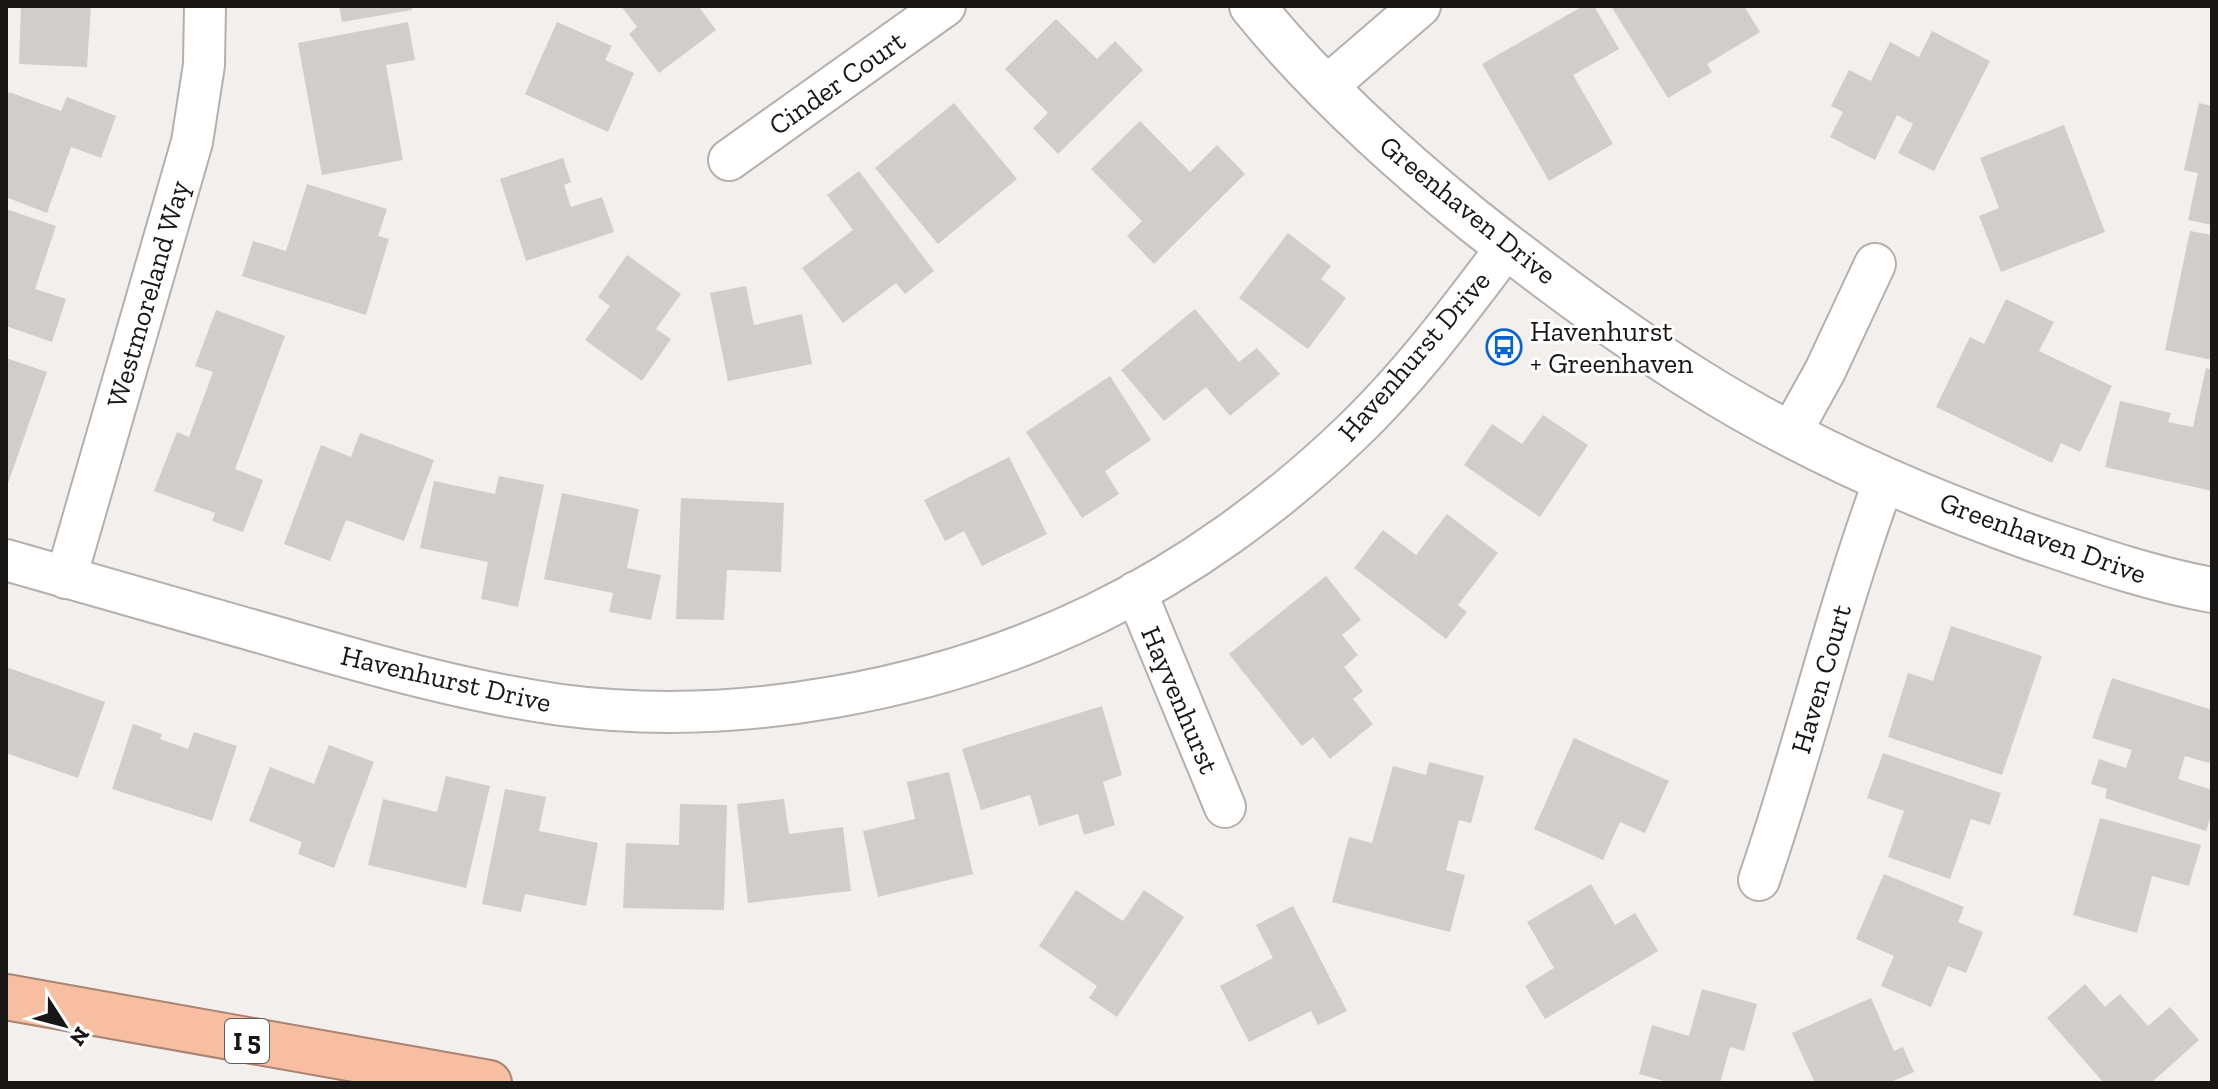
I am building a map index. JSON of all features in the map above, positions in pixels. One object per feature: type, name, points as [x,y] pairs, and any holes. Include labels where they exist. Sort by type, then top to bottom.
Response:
[{"type":"highway","name":"I 5","points":[[6,997],[489,1083]]},
{"type":"street","name":"Westmoreland Way","points":[[66,578],[192,142],[204,65],[205,6]]},
{"type":"street","name":"Cinder Court","points":[[729,160],[945,6]]},
{"type":"street","name":"Greenhaven Drive","points":[[1252,6],[1326,87],[1416,173],[1507,247],[1696,381],[1790,434],[1979,519],[2174,583],[2212,590]]},
{"type":"street","points":[[1326,87],[1420,6]]},
{"type":"street","name":"Havenhurst Drive","points":[[6,560],[387,669],[475,691],[565,705],[656,711],[747,708],[837,696],[915,680],[1012,650],[1096,614],[1136,592],[1258,513],[1350,434],[1445,329],[1507,247]]},
{"type":"street","points":[[1790,434],[1825,371],[1875,264]]},
{"type":"street","name":"Haven Court","points":[[1759,880],[1777,829],[1861,544],[1885,478]]},
{"type":"street","name":"Hayvenhurst","points":[[1136,592],[1225,807]]},
{"type":"building","points":[[21,6],[91,6],[87,67],[19,64]]},
{"type":"building","points":[[339,6],[412,6],[412,10],[342,22]]},
{"type":"building","points":[[621,6],[698,6],[716,30],[659,73],[629,34],[637,27]]},
{"type":"building","points":[[1583,6],[1594,6],[1619,49],[1573,75],[1613,144],[1549,181],[1482,64]]},
{"type":"building","points":[[1611,6],[1744,6],[1760,32],[1707,64],[1712,72],[1668,98]]},
{"type":"building","points":[[1056,19],[1097,59],[1115,41],[1143,70],[1058,154],[1033,128],[1048,113],[1005,69]]},
{"type":"building","points":[[408,22],[415,60],[386,65],[403,160],[322,175],[298,43]]},
{"type":"building","points":[[557,22],[612,46],[605,60],[634,73],[608,132],[525,94]]},
{"type":"building","points":[[1932,31],[1990,61],[1934,171],[1898,153],[1913,124],[1897,115],[1875,160],[1830,137],[1843,112],[1831,106],[1849,70],[1871,81],[1890,42],[1919,57]]},
{"type":"building","points":[[9,92],[61,111],[67,97],[116,116],[101,158],[71,147],[47,213],[6,197],[6,100]]},
{"type":"building","points":[[954,103],[1017,179],[938,244],[875,168]]},
{"type":"building","points":[[2199,103],[2212,106],[2212,225],[2188,220],[2198,173],[2184,170]]},
{"type":"building","points":[[1140,121],[1190,172],[1217,145],[1245,174],[1154,264],[1127,236],[1142,221],[1091,169]]},
{"type":"building","points":[[2064,125],[2105,232],[2001,272],[1979,216],[1999,208],[1980,158]]},
{"type":"building","points":[[563,158],[571,182],[564,185],[571,207],[602,197],[614,232],[526,261],[500,179]]},
{"type":"building","points":[[859,171],[934,271],[905,294],[896,283],[843,323],[802,268],[853,230],[827,195]]},
{"type":"building","points":[[307,184],[387,209],[378,236],[389,239],[366,315],[242,276],[253,241],[286,251]]},
{"type":"building","points":[[6,209],[56,226],[35,289],[66,299],[52,342],[6,326]]},
{"type":"building","points":[[2190,231],[2212,235],[2212,360],[2165,350]]},
{"type":"building","points":[[1288,233],[1331,266],[1321,279],[1346,298],[1308,349],[1239,298]]},
{"type":"building","points":[[627,255],[681,294],[656,329],[671,339],[642,381],[585,340],[610,306],[598,297]]},
{"type":"building","points":[[746,286],[754,325],[802,314],[812,364],[728,381],[710,293]]},
{"type":"building","points":[[2006,299],[2054,322],[2039,351],[2112,386],[2080,452],[2061,443],[2052,463],[1936,407],[1970,337],[1984,344]]},
{"type":"building","points":[[1195,309],[1239,362],[1257,348],[1280,374],[1230,416],[1206,387],[1164,421],[1121,370]]},
{"type":"building","points":[[216,310],[285,336],[235,469],[263,480],[243,532],[212,521],[215,513],[154,491],[177,432],[189,437],[213,372],[195,366]]},
{"type":"building","points":[[6,358],[47,372],[6,489]]},
{"type":"building","points":[[2206,368],[2212,370],[2212,491],[2105,467],[2120,401],[2171,413],[2168,422],[2193,427]]},
{"type":"building","points":[[1110,376],[1151,440],[1105,471],[1119,494],[1082,518],[1026,432]]},
{"type":"building","points":[[1543,415],[1588,445],[1540,517],[1464,465],[1492,424],[1522,444]]},
{"type":"building","points":[[360,433],[434,460],[404,541],[346,520],[330,561],[284,544],[321,445],[351,457]]},
{"type":"building","points":[[1009,457],[1047,534],[982,566],[964,531],[945,541],[924,500]]},
{"type":"building","points":[[499,476],[544,485],[518,607],[481,599],[488,562],[420,548],[434,481],[495,494]]},
{"type":"building","points":[[562,493],[639,509],[627,568],[661,575],[651,620],[609,612],[613,593],[544,579]]},
{"type":"building","points":[[681,498],[784,503],[781,572],[727,570],[724,620],[676,619]]},
{"type":"building","points":[[1447,514],[1498,553],[1458,605],[1467,612],[1446,639],[1354,568],[1383,530],[1416,555]]},
{"type":"building","points":[[1326,576],[1361,620],[1342,635],[1358,655],[1344,667],[1363,691],[1353,699],[1373,724],[1330,759],[1313,737],[1302,746],[1229,654]]},
{"type":"building","points":[[1951,626],[2042,656],[2002,775],[1888,737],[1908,673],[1933,681]]},
{"type":"building","points":[[6,667],[105,702],[78,778],[6,753]]},
{"type":"building","points":[[2112,678],[2212,710],[2212,756],[2209,763],[2185,756],[2178,779],[2212,790],[2212,813],[2206,831],[2105,798],[2107,789],[2091,784],[2099,759],[2126,768],[2132,750],[2092,738]]},
{"type":"building","points":[[1102,706],[1122,775],[1103,782],[1115,825],[1084,835],[1078,814],[1039,826],[1030,795],[981,810],[962,749]]},
{"type":"building","points":[[133,724],[162,734],[160,739],[188,749],[194,732],[237,746],[212,821],[112,789]]},
{"type":"building","points":[[1574,738],[1669,781],[1645,833],[1620,822],[1603,860],[1534,829]]},
{"type":"building","points":[[329,745],[374,762],[334,868],[298,854],[302,842],[249,821],[270,767],[314,784]]},
{"type":"building","points":[[1883,753],[2001,793],[1990,825],[1971,819],[1950,879],[1888,857],[1904,811],[1867,798]]},
{"type":"building","points":[[1429,762],[1484,776],[1471,823],[1459,820],[1446,870],[1465,875],[1450,932],[1332,902],[1349,837],[1372,843],[1393,766],[1426,775]]},
{"type":"building","points":[[949,772],[973,874],[878,897],[863,831],[915,819],[907,782]]},
{"type":"building","points":[[446,776],[490,786],[466,888],[368,865],[383,799],[437,812]]},
{"type":"building","points":[[505,789],[546,797],[539,831],[598,843],[586,906],[525,894],[521,912],[482,904]]},
{"type":"building","points":[[784,799],[789,834],[843,827],[851,891],[748,903],[737,804]]},
{"type":"building","points":[[680,804],[727,805],[724,910],[623,908],[626,843],[679,845]]},
{"type":"building","points":[[2100,818],[2201,845],[2189,886],[2152,876],[2137,933],[2073,915]]},
{"type":"building","points":[[1884,874],[1964,907],[1958,922],[1983,932],[1966,973],[1948,966],[1931,1007],[1881,986],[1894,956],[1856,939]]},
{"type":"building","points":[[1591,884],[1615,925],[1635,913],[1658,951],[1545,1019],[1525,986],[1554,968],[1527,922]]},
{"type":"building","points":[[1076,890],[1123,921],[1144,890],[1184,917],[1117,1017],[1089,998],[1097,986],[1039,946]]},
{"type":"building","points":[[1293,906],[1347,1011],[1318,1025],[1311,1011],[1249,1042],[1220,986],[1273,958],[1256,925]]},
{"type":"building","points":[[2085,984],[2105,1007],[2120,994],[2148,1026],[2170,1007],[2199,1040],[2151,1083],[2104,1083],[2047,1018]]},
{"type":"building","points":[[1702,989],[1757,1004],[1744,1051],[1730,1047],[1720,1083],[1671,1083],[1639,1074],[1652,1025],[1689,1036]]},
{"type":"building","points":[[1871,998],[1894,1051],[1903,1047],[1914,1072],[1889,1083],[1815,1083],[1792,1033]]},
{"type":"place","name":"Havenhurst + Greenhaven","points":[[1504,347]]}]
